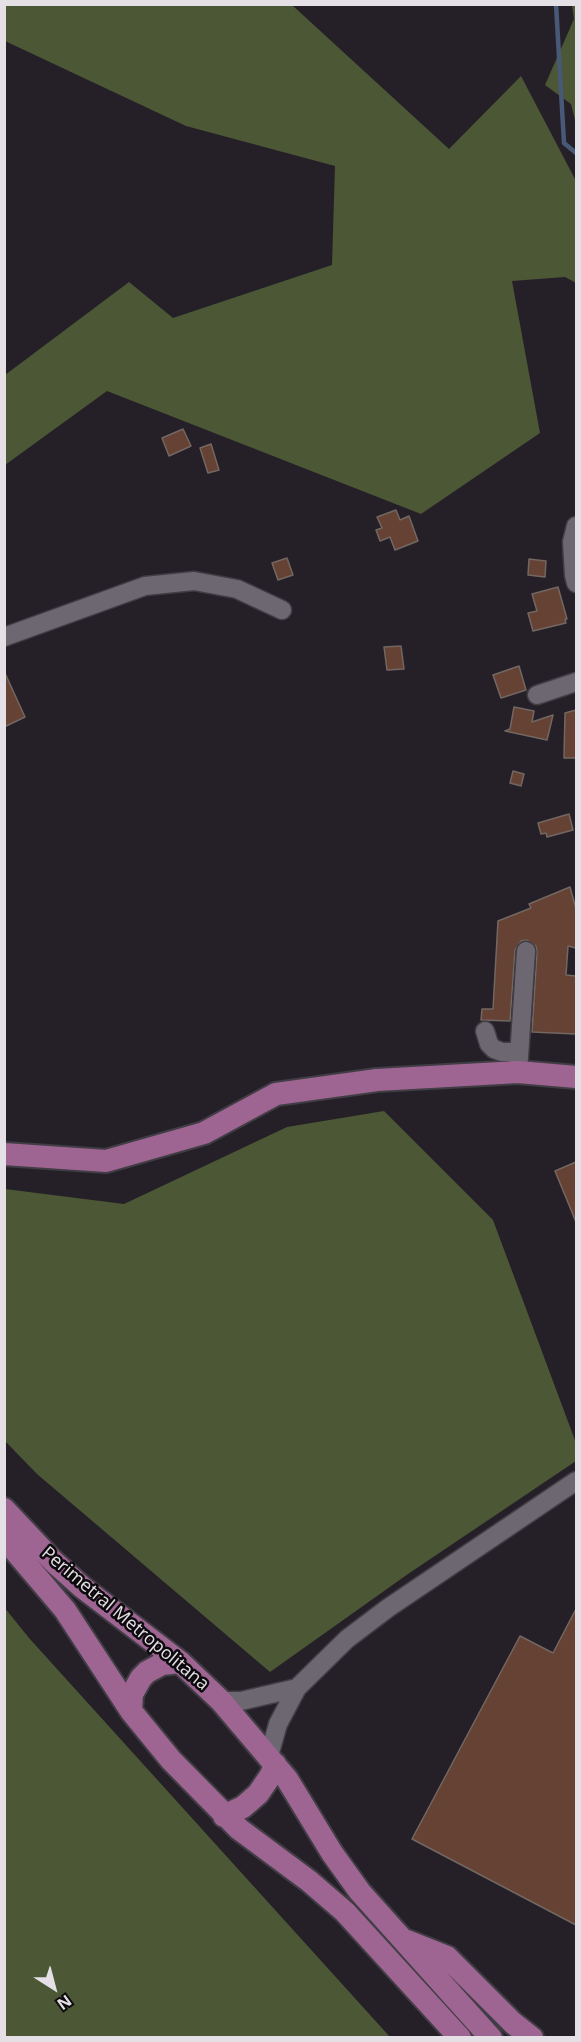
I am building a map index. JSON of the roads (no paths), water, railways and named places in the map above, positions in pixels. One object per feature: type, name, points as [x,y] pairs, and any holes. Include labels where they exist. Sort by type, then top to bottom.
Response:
[{"type":"main road","points":[[4,1154],[106,1161],[204,1133],[276,1094],[377,1080],[518,1062],[576,1077]]},
{"type":"main road","name":"Perimetral Metropolitana","points":[[4,1509],[54,1562],[82,1587],[180,1662],[221,1701],[272,1760],[303,1802],[345,1873],[370,1905],[491,2037]]},
{"type":"main road","name":"Perimetral Metropolitana","points":[[4,1538],[65,1610],[131,1711],[171,1760],[224,1816],[255,1842],[309,1881],[345,1912],[460,2037]]},
{"type":"main road","points":[[131,1711],[132,1694],[147,1672],[162,1664],[180,1662]]},
{"type":"main road","points":[[224,1816],[243,1807],[258,1794],[271,1774],[272,1760]]},
{"type":"main road","points":[[403,1940],[447,1957],[513,2023],[532,2037]]},
{"type":"main road","points":[[428,2002],[451,2037]]},
{"type":"street","points":[[576,526],[572,542],[576,583]]},
{"type":"street","points":[[4,637],[145,586],[194,581],[237,589],[282,610]]},
{"type":"street","points":[[537,694],[576,682]]},
{"type":"street","points":[[485,1030],[489,1044],[494,1049],[518,1062],[526,951]]},
{"type":"street","points":[[272,1760],[278,1724],[297,1688],[347,1639],[388,1608],[576,1481]]},
{"type":"street","points":[[221,1701],[241,1701],[297,1688]]},
{"type":"waterway","points":[[556,4],[564,143],[576,153]]}]
